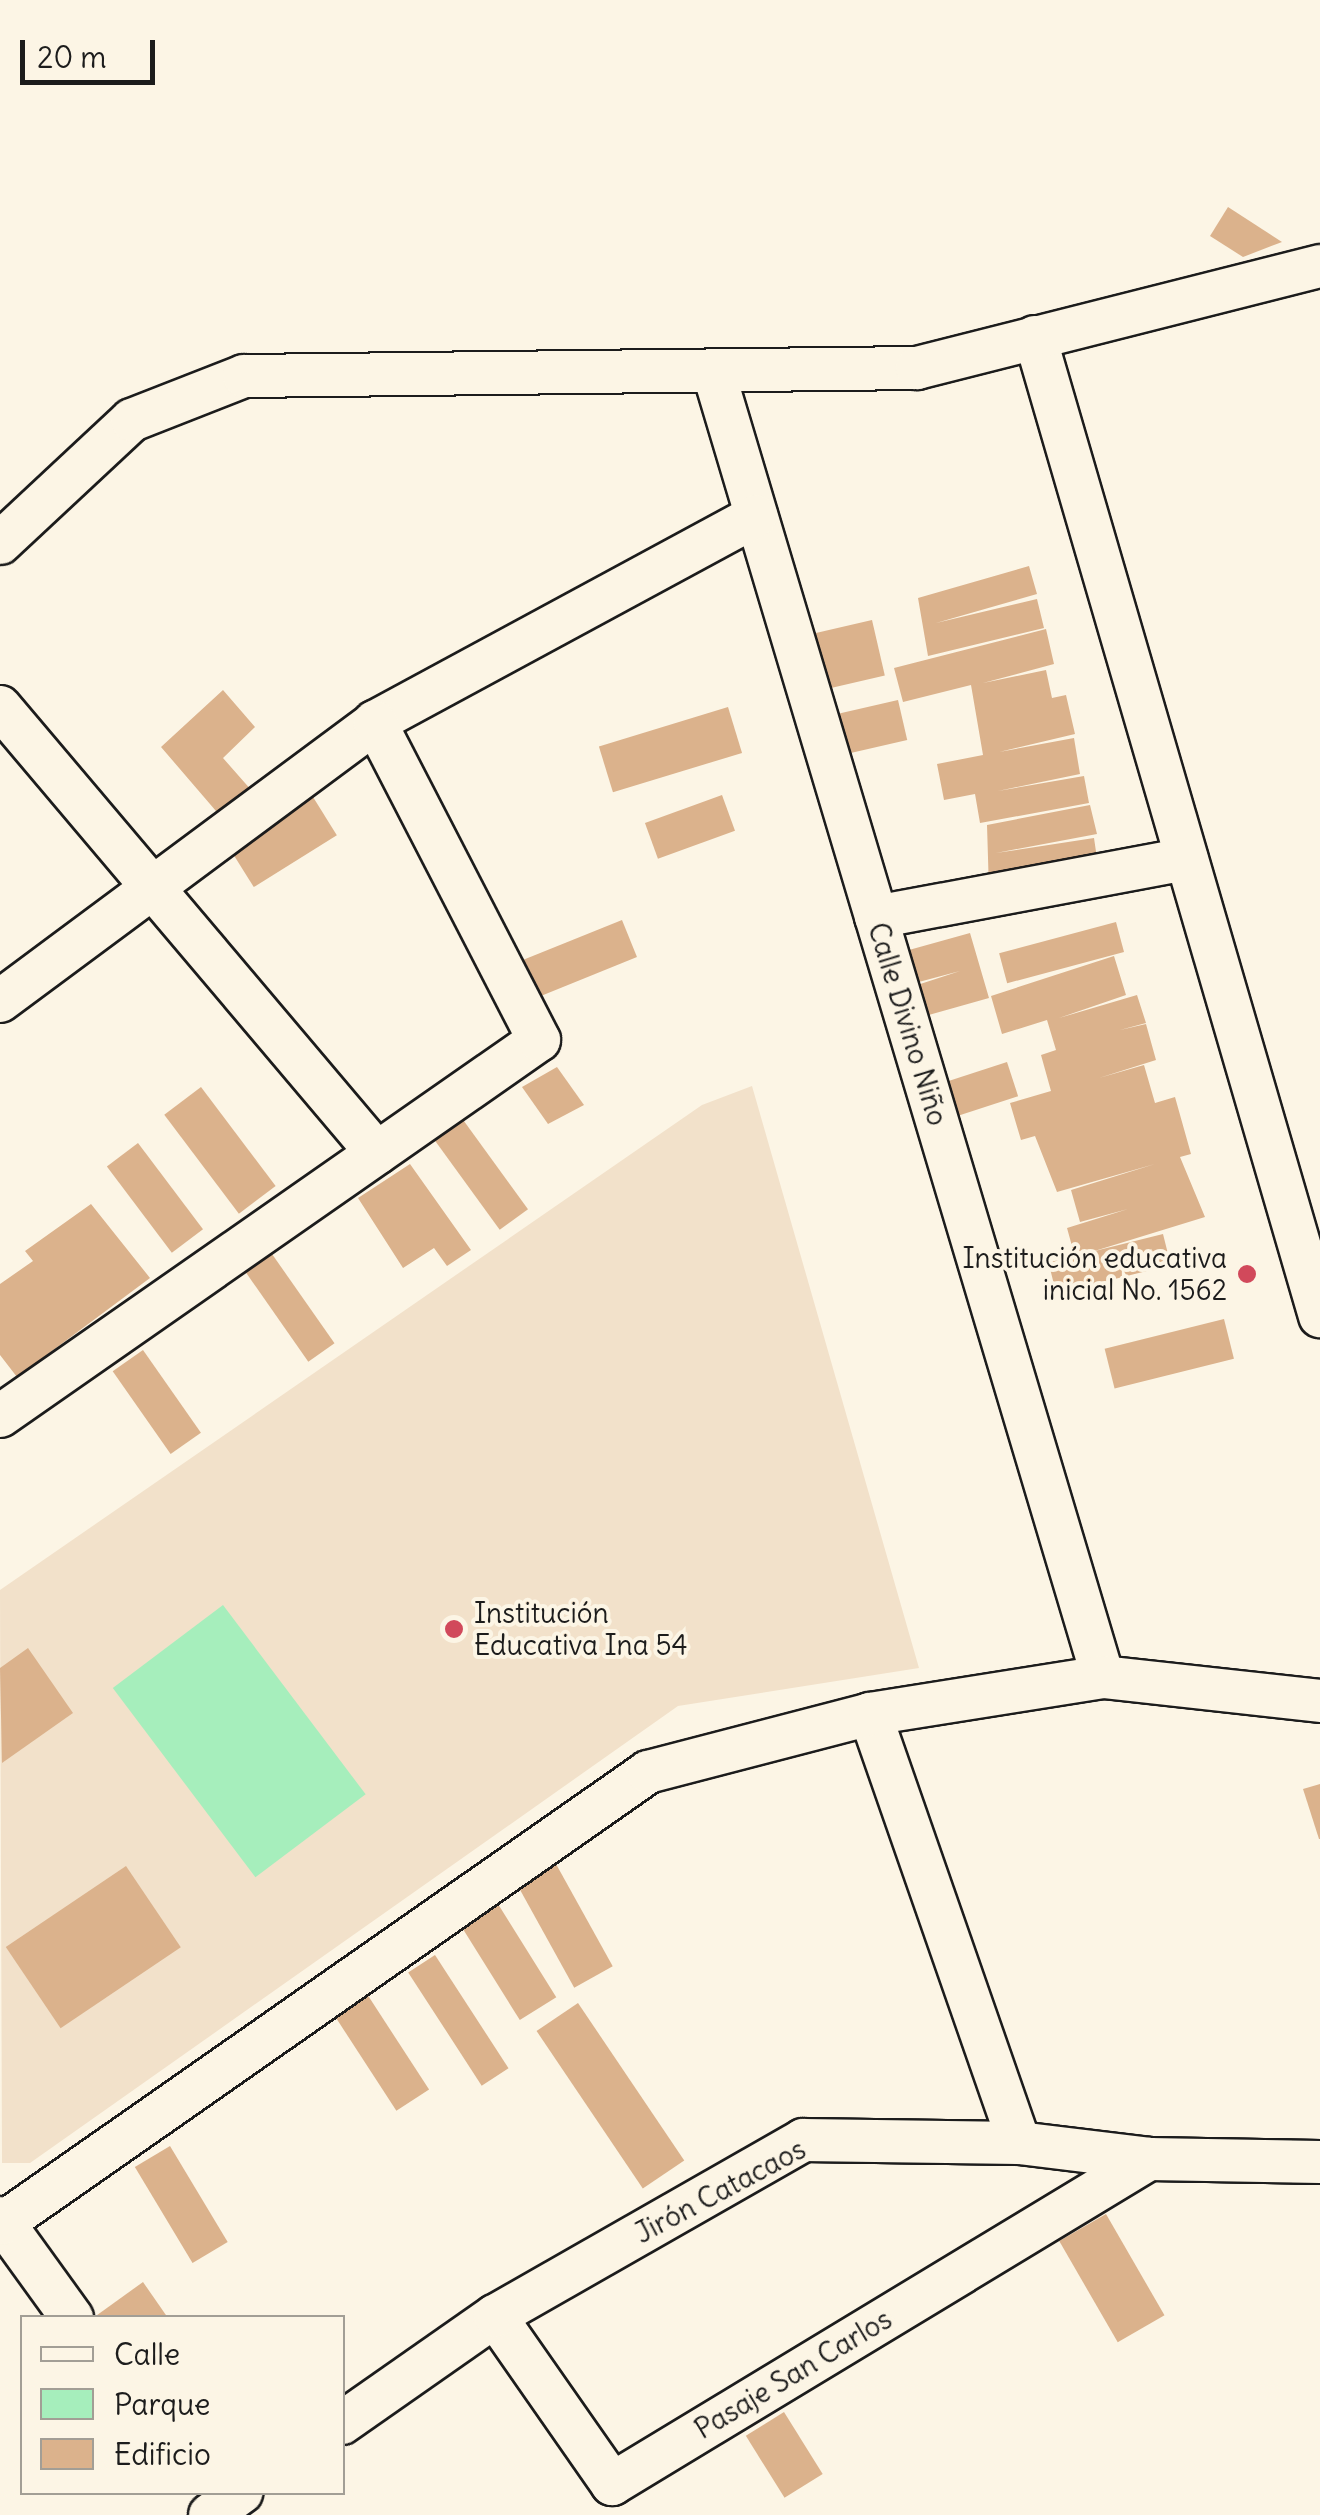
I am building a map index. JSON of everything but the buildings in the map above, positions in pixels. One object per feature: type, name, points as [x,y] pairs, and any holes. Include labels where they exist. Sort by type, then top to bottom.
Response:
[{"type":"street","points":[[0,544],[132,420],[244,376],[916,368],[1318,274]]},
{"type":"street","points":[[1035,338],[1320,1316]]},
{"type":"street","name":"Calle Divino Niño","points":[[713,370],[1103,1677]]},
{"type":"street","points":[[0,1001],[375,722],[756,516]]},
{"type":"street","points":[[0,707],[155,886],[376,1153]]},
{"type":"street","points":[[0,1416],[539,1040],[375,722]]},
{"type":"street","points":[[876,917],[1187,860]]},
{"type":"street","points":[[70,2315],[2,2220],[648,1772],[870,1714],[1103,1677],[1320,1702]]},
{"type":"street","points":[[870,1714],[1019,2143]]},
{"type":"street","name":"Jirón Catacaos","points":[[345,2420],[495,2316],[803,2140],[1019,2143],[1150,2159],[1320,2162]]},
{"type":"street","name":"Pasaje San Carlos","points":[[495,2316],[612,2484],[1150,2159]]},
{"type":"shaded area","name":"Institución Educativa Ina 54","points":[[752,1086],[919,1668],[678,1706],[30,2163],[2,2163],[0,1590],[702,1105]]},
{"type":"green space","points":[[223,1605],[366,1794],[255,1877],[113,1688]]},
{"type":"place","name":"Institución educativa inicial No. 1562","points":[[1247,1274]]},
{"type":"place","name":"Institución Educativa Ina 54","points":[[454,1629]]}]
